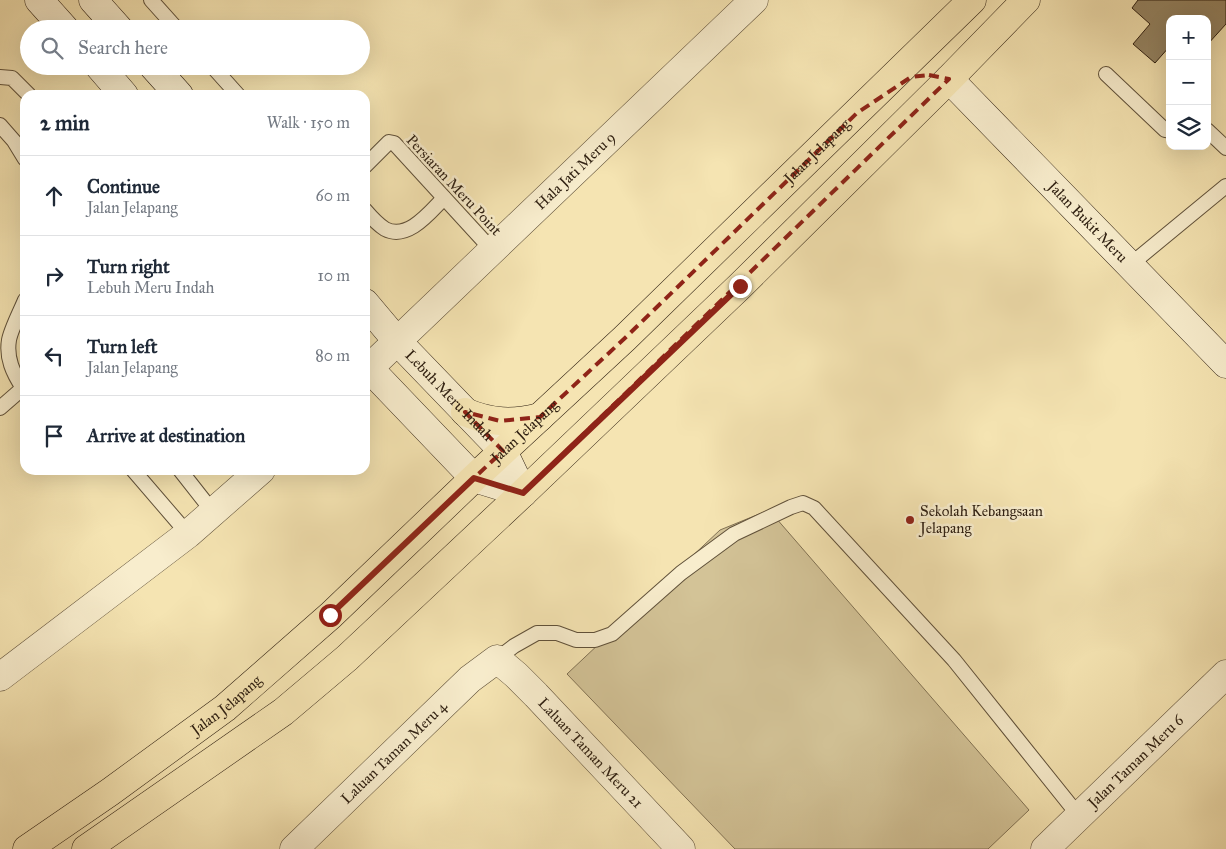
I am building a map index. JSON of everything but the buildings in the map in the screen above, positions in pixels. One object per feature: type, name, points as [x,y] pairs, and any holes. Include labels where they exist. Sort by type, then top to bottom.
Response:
[{"type":"main road","points":[[949,79],[949,58],[952,39],[974,0]]},
{"type":"main road","name":"Jalan Jelapang","points":[[27,849],[110,792],[225,708],[330,615],[625,338],[974,0]]},
{"type":"main road","points":[[86,849],[283,712],[347,658],[740,286],[1026,0]]},
{"type":"main road","points":[[857,113],[891,87],[911,77],[929,75],[949,79]]},
{"type":"main road","points":[[465,412],[484,419],[500,421],[517,421],[540,417]]},
{"type":"street","points":[[39,0],[57,20]]},
{"type":"street","points":[[93,0],[111,20]]},
{"type":"street","name":"Hala Jati Meru 9","points":[[370,365],[398,341],[754,0]]},
{"type":"street","points":[[106,75],[120,90]]},
{"type":"street","points":[[161,75],[175,90]]},
{"type":"street","name":"Jalan Bukit Meru","points":[[949,79],[1226,364]]},
{"type":"street","name":"Lebuh Meru Indah","points":[[370,310],[503,451],[523,493]]},
{"type":"street","points":[[370,372],[474,478],[523,493]]},
{"type":"street","points":[[0,677],[188,534],[255,475]]},
{"type":"street","name":"Laluan Taman Meru 21","points":[[497,659],[536,695],[675,847]]},
{"type":"street","name":"Laluan Taman Meru 4","points":[[294,849],[470,679],[497,659]]},
{"type":"street","name":"Jalan Taman Meru 6","points":[[1045,849],[1226,674]]},
{"type":"lane","points":[[151,0],[169,20]]},
{"type":"lane","points":[[1106,74],[1166,130]]},
{"type":"lane","points":[[220,75],[234,90]]},
{"type":"lane","points":[[0,77],[12,78],[25,90]]},
{"type":"lane","points":[[0,125],[20,151]]},
{"type":"lane","points":[[1211,134],[1226,148]]},
{"type":"lane","name":"Persiaran Meru Point","points":[[370,161],[389,142],[394,143],[492,250]]},
{"type":"lane","points":[[1130,265],[1226,186]]},
{"type":"lane","points":[[370,215],[385,229],[397,232],[418,224],[444,198]]},
{"type":"lane","points":[[20,322],[9,340],[8,358],[12,370],[20,383]]},
{"type":"lane","points":[[0,408],[20,392]]},
{"type":"lane","points":[[137,475],[188,534]]},
{"type":"lane","points":[[184,475],[212,512]]},
{"type":"lane","points":[[497,659],[514,646],[537,633],[557,633],[576,640],[595,640],[612,634],[681,573],[734,534],[791,506],[803,503],[814,508],[954,660],[1079,816]]},
{"type":"highlighted area","points":[[929,75],[949,79],[523,493],[474,478],[503,451],[465,412],[500,421],[540,417],[625,338],[857,113],[911,77]]},
{"type":"shaded area","points":[[769,510],[1029,810],[988,849],[735,849],[567,674],[720,530]]},
{"type":"place","name":"Sekolah Kebangsaan Jelapang","points":[[910,520]]},
{"type":"route","points":[[330,615],[474,478],[523,493],[740,286]]}]
